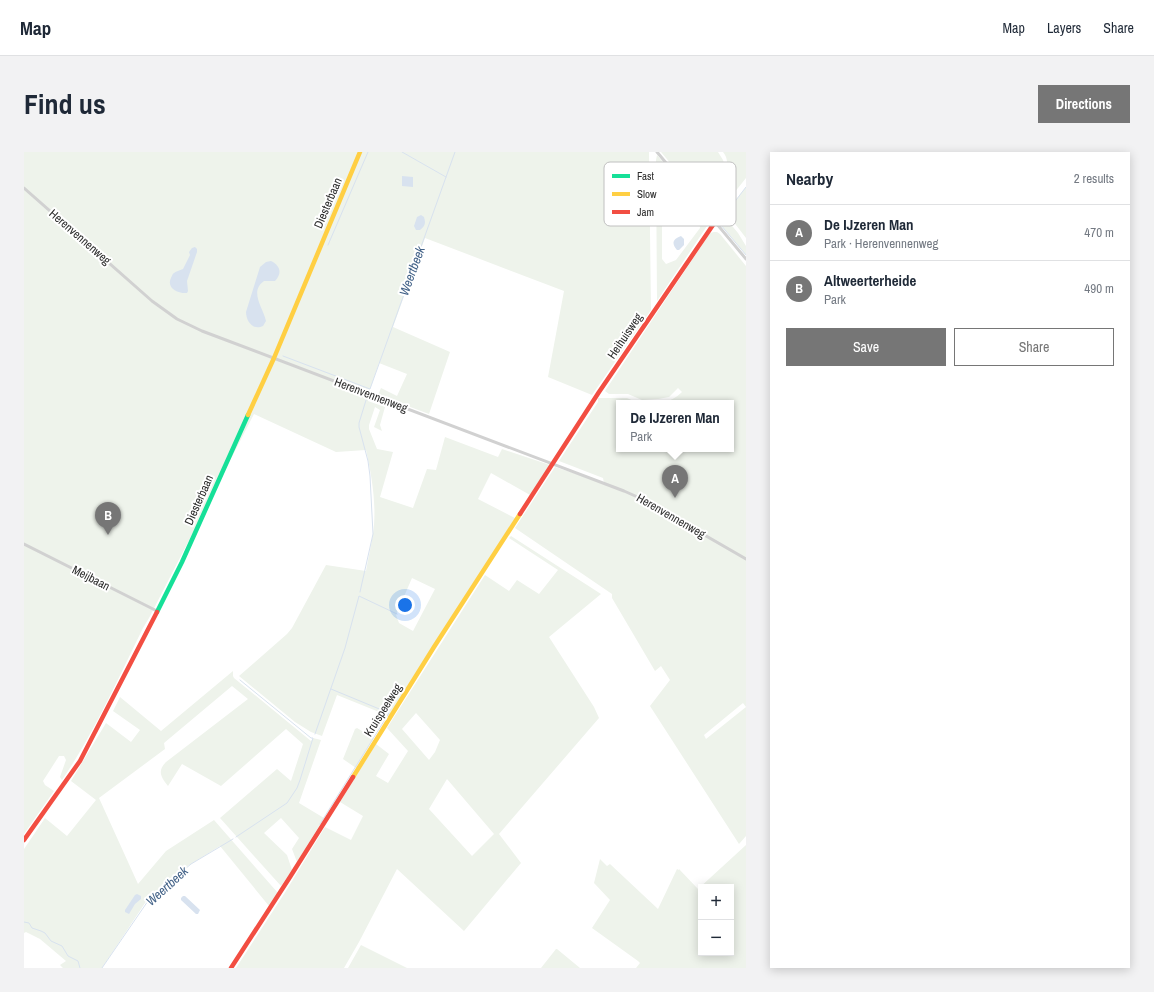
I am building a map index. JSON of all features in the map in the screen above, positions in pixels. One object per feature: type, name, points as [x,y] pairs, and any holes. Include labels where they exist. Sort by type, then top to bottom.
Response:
[{"type":"street","name":"Diesterbaan","points":[[24,840],[65,782],[91,741],[182,562],[274,358],[360,152]]},
{"type":"street","points":[[657,152],[665,162]]},
{"type":"street","name":"Herenvennenweg","points":[[24,188],[152,301],[177,319],[202,331],[554,463],[624,491],[642,499],[746,559]]},
{"type":"street","name":"Heihuisweg","points":[[554,463],[599,392],[712,226]]},
{"type":"street","points":[[718,226],[746,259]]},
{"type":"street","name":"Kruispeelweg","points":[[231,968],[434,647],[554,463]]},
{"type":"street","name":"Meijbaan","points":[[24,544],[157,611]]},
{"type":"shaded area","points":[[24,152],[649,152],[649,162],[604,162],[604,226],[650,226],[651,310],[592,395],[548,377],[564,291],[425,238],[393,327],[450,352],[429,414],[378,395],[381,388],[397,396],[407,374],[379,363],[369,392],[368,401],[385,407],[380,425],[382,431],[374,427],[380,410],[375,407],[369,429],[377,449],[393,452],[380,497],[413,508],[427,469],[436,470],[445,437],[498,457],[502,449],[550,465],[530,495],[491,473],[478,499],[515,518],[389,716],[337,695],[322,736],[311,732],[295,722],[239,676],[292,628],[326,565],[366,571],[374,523],[373,492],[366,450],[336,452],[254,414],[143,628],[85,744],[62,780],[60,777],[66,760],[64,756],[59,756],[43,781],[45,785],[54,791],[24,834]],"holes":[[[412,578],[435,589],[413,631],[399,623],[396,615]]]},
{"type":"shaded area","points":[[661,152],[718,152],[724,162],[669,162]]},
{"type":"shaded area","points":[[723,152],[746,152],[746,178],[736,190],[736,162],[727,162]]},
{"type":"shaded area","points":[[657,155],[663,162],[656,162]]},
{"type":"shaded area","points":[[402,176],[413,177],[413,187],[402,186]]},
{"type":"shaded area","points":[[746,187],[746,238],[736,225],[736,200]]},
{"type":"shaded area","points":[[421,215],[424,217],[425,224],[420,230],[416,230],[414,226],[417,217]]},
{"type":"shaded area","points":[[656,226],[662,226],[662,259],[666,264],[676,260],[700,228],[700,226],[707,226],[657,301]]},
{"type":"shaded area","points":[[722,226],[732,226],[746,246],[746,255]]},
{"type":"shaded area","points":[[717,232],[720,234],[746,266],[746,707],[746,836],[739,844],[650,706],[670,680],[661,666],[655,671],[612,598],[612,594],[515,528],[555,467],[604,483],[603,478],[559,461],[598,402],[598,398],[627,398],[631,400],[616,400],[616,452],[734,452],[734,400],[670,400],[682,392],[678,388],[669,397],[642,400],[628,394],[609,394],[605,391],[710,233]],"holes":[[[743,703],[746,707],[706,739],[704,735]]]},
{"type":"shaded area","points":[[681,236],[684,239],[684,245],[677,250],[674,242],[676,238]]},
{"type":"shaded area","points":[[195,247],[197,252],[187,281],[188,291],[187,293],[184,293],[174,290],[170,285],[171,278],[174,273],[183,269],[190,255],[189,252]]},
{"type":"shaded area","points":[[271,261],[279,268],[279,276],[275,281],[264,281],[260,285],[257,295],[266,321],[263,326],[256,327],[253,326],[247,319],[246,312],[260,267],[266,262]]},
{"type":"shaded area","points":[[511,536],[601,594],[549,637],[594,707],[599,718],[499,834],[521,863],[464,931],[397,869],[344,968],[236,968],[325,827],[351,840],[363,816],[340,802],[376,744],[389,754],[376,776],[388,783],[408,751],[387,728],[485,575],[509,591],[517,580],[539,594],[558,570],[509,538]],"holes":[[[416,713],[440,740],[435,752],[429,760],[402,729]],[[447,779],[494,834],[472,856],[429,809]]]},
{"type":"shaded area","points":[[233,671],[234,678],[311,741],[313,738],[321,740],[299,803],[324,818],[297,862],[292,849],[299,838],[281,818],[264,833],[287,855],[292,870],[281,886],[220,818],[277,769],[291,781],[303,744],[286,729],[221,786],[182,764],[168,786],[161,774],[163,765],[248,699],[232,686],[164,743],[165,749],[99,798],[138,884],[166,851],[214,820],[278,893],[269,906],[220,846],[186,867],[149,897],[102,968],[63,968],[60,965],[66,961],[40,939],[26,932],[24,933],[24,849],[45,818],[67,836],[96,800],[71,781],[106,723],[131,742],[140,730],[113,711],[120,697],[161,731]]},
{"type":"shaded area","points":[[357,728],[374,738],[356,768],[343,759],[355,729]]},
{"type":"shaded area","points":[[746,845],[746,968],[636,968],[640,963],[638,961],[592,928],[610,900],[594,883],[600,859],[607,866],[610,864],[658,909],[677,869],[679,869],[698,889],[698,956],[734,956],[734,884],[703,884]]},
{"type":"shaded area","points":[[137,894],[141,896],[141,899],[135,904],[129,914],[125,912],[135,895]]},
{"type":"shaded area","points":[[183,896],[185,896],[200,910],[198,914],[196,914],[181,900]]},
{"type":"shaded area","points":[[361,945],[407,968],[348,968]]},
{"type":"shaded area","points":[[557,949],[580,968],[541,968]]},
{"type":"waterway","points":[[328,245],[368,152]]},
{"type":"waterway","points":[[402,152],[446,177]]},
{"type":"waterway","name":"Weertbeek","points":[[283,356],[370,389],[455,152]]},
{"type":"waterway","points":[[736,200],[746,187]]},
{"type":"waterway","points":[[722,226],[746,255]]},
{"type":"waterway","name":"Weertbeek","points":[[360,592],[373,534],[370,476],[368,461],[359,427],[367,397]]},
{"type":"waterway","name":"Weertbeek","points":[[315,734],[345,648],[359,596],[397,614]]},
{"type":"waterway","name":"Weertbeek","points":[[236,837],[287,803],[297,788],[313,738],[311,738],[240,680]]},
{"type":"waterway","points":[[320,824],[389,713],[331,689]]},
{"type":"waterway","name":"Weertbeek","points":[[102,968],[150,898],[191,864],[233,839]]},
{"type":"waterway","points":[[24,922],[29,923],[32,928],[45,933],[51,941],[62,946],[68,956],[78,961],[80,968]]},
{"type":"traffic: fast","points":[[157,612],[182,562],[248,415]]},
{"type":"traffic: slow","points":[[248,415],[274,358],[360,152]]},
{"type":"traffic: slow","points":[[353,777],[434,647],[520,514]]},
{"type":"traffic: jam","points":[[520,514],[599,392],[712,226]]},
{"type":"traffic: jam","points":[[24,840],[80,761],[157,612]]},
{"type":"traffic: jam","points":[[231,968],[353,777]]},
{"type":"place","name":"De IJzeren Man","points":[[675,498]]},
{"type":"place","name":"Altweerterheide","points":[[108,535]]}]
